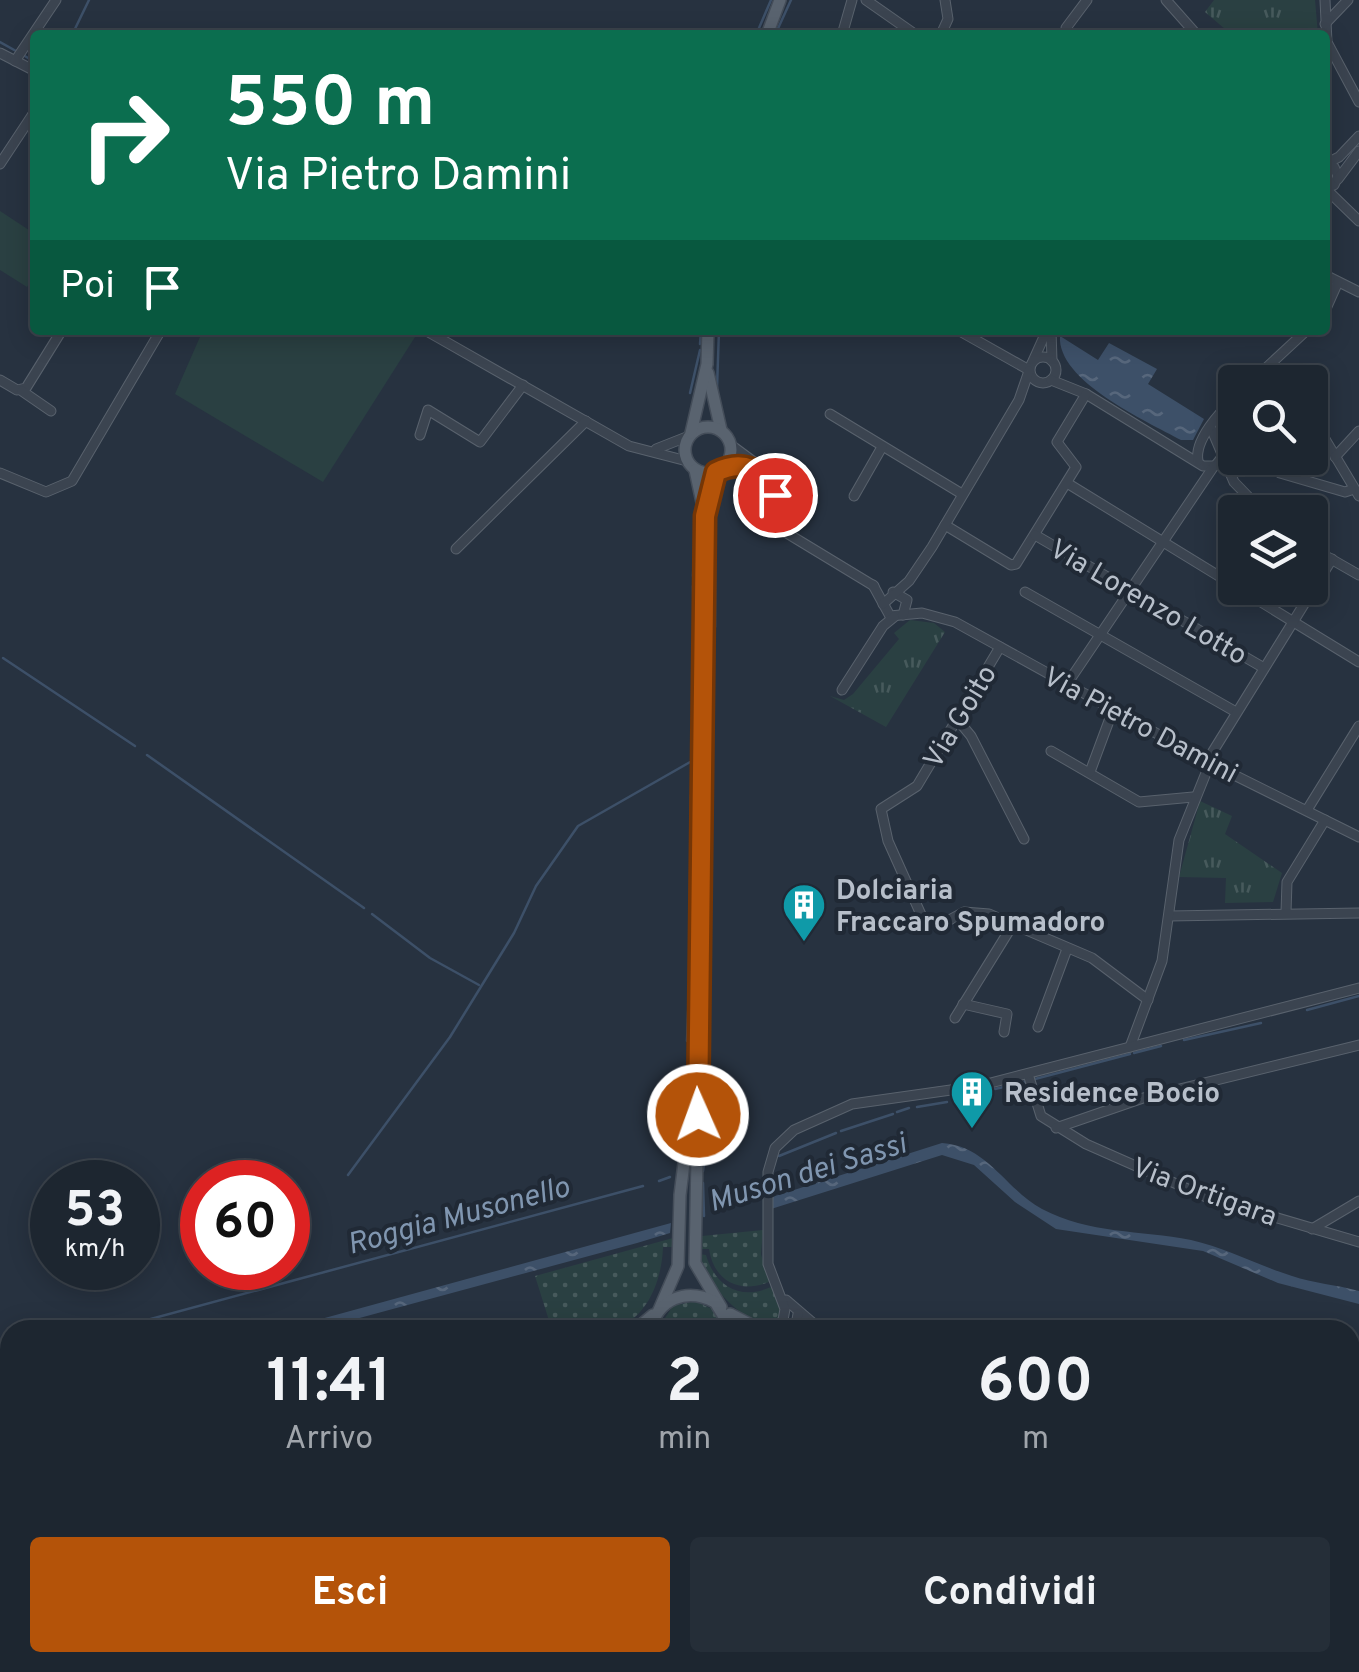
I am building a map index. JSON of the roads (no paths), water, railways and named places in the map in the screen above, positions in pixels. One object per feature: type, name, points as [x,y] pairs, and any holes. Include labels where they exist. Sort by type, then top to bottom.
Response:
[{"type":"main road","points":[[769,30],[780,0]]},
{"type":"main road","points":[[705,516],[684,448],[706,364],[708,335]]},
{"type":"main road","points":[[706,364],[720,430],[731,445],[705,516],[692,1238],[698,1273],[728,1320]]},
{"type":"main road","points":[[690,435],[705,427],[720,430]]},
{"type":"main road","points":[[691,466],[719,471]]},
{"type":"main road","points":[[654,1320],[678,1266],[679,1216],[696,1067]]},
{"type":"main road","points":[[648,1320],[672,1299],[690,1294],[707,1298],[743,1320]]},
{"type":"street","points":[[36,30],[56,0]]},
{"type":"street","points":[[843,30],[852,0]]},
{"type":"street","points":[[943,30],[948,19],[945,0]]},
{"type":"street","points":[[1066,28],[1087,0]]},
{"type":"street","points":[[1166,0],[1193,30]]},
{"type":"street","points":[[868,1],[909,30]]},
{"type":"street","points":[[1325,21],[1337,2]]},
{"type":"street","points":[[1327,30],[1325,21],[1337,2]]},
{"type":"street","points":[[18,56],[30,38]]},
{"type":"street","points":[[1330,50],[1359,102]]},
{"type":"street","points":[[0,53],[18,56],[30,67]]},
{"type":"street","points":[[1350,84],[1359,92]]},
{"type":"street","points":[[0,164],[30,119]]},
{"type":"street","points":[[1330,162],[1340,157],[1359,136]]},
{"type":"street","points":[[1330,185],[1359,151]]},
{"type":"street","points":[[1330,166],[1334,167],[1342,202]]},
{"type":"street","points":[[1330,192],[1359,221]]},
{"type":"street","points":[[1330,278],[1359,292]]},
{"type":"street","points":[[1330,300],[1338,282]]},
{"type":"street","points":[[22,391],[59,335]]},
{"type":"street","points":[[0,473],[46,492],[72,481],[158,335]]},
{"type":"street","points":[[435,335],[638,450],[691,466]]},
{"type":"street","points":[[968,335],[1029,367],[1046,382],[1072,386]]},
{"type":"street","points":[[892,593],[909,581],[945,525],[1019,400],[1029,367],[1046,335]]},
{"type":"street","points":[[1019,400],[1046,382],[1053,363],[1050,335]]},
{"type":"street","points":[[1271,365],[1302,335]]},
{"type":"street","points":[[1029,367],[1053,363]]},
{"type":"street","points":[[1053,363],[1072,386],[1198,461],[1218,468]]},
{"type":"street","points":[[0,380],[51,412]]},
{"type":"street","points":[[420,435],[428,410],[480,442],[523,385]]},
{"type":"street","points":[[945,525],[1011,565],[1035,535],[1076,464],[1061,453],[1057,442],[1086,394]]},
{"type":"street","points":[[830,414],[962,494]]},
{"type":"street","points":[[1198,461],[1201,445],[1218,414]]},
{"type":"street","points":[[456,549],[586,421]]},
{"type":"street","points":[[1179,450],[1218,444],[1211,428]]},
{"type":"street","points":[[1334,457],[1359,430]]},
{"type":"street","points":[[638,450],[662,448],[690,435]]},
{"type":"street","points":[[731,445],[754,462],[775,495],[778,521],[785,532],[872,585],[907,599],[922,613]]},
{"type":"street","points":[[1328,446],[1355,493]]},
{"type":"street","points":[[854,496],[882,447]]},
{"type":"street","points":[[1067,684],[1160,542],[1218,462]]},
{"type":"street","points":[[719,471],[744,466],[761,473]]},
{"type":"street","points":[[1231,475],[1248,495]]},
{"type":"street","points":[[1286,475],[1355,493]]},
{"type":"street","points":[[1067,483],[1359,662]]},
{"type":"street","name":"Via Lorenzo Lotto","points":[[1035,535],[1264,668]]},
{"type":"street","points":[[1328,558],[1359,575]]},
{"type":"street","points":[[1130,1047],[1162,961],[1176,850],[1193,797],[1236,712],[1332,560]]},
{"type":"street","points":[[842,690],[891,613],[907,599],[909,581]]},
{"type":"street","points":[[872,585],[891,613]]},
{"type":"street","points":[[1025,592],[1236,712]]},
{"type":"street","points":[[891,613],[892,593]]},
{"type":"street","points":[[891,613],[922,613]]},
{"type":"street","name":"Via Pietro Damini","points":[[922,613],[951,620],[1208,762],[1359,837]]},
{"type":"street","name":"Via Goito","points":[[1000,648],[918,786],[886,804],[880,816],[924,919],[942,924],[968,911],[995,916],[1012,926]]},
{"type":"street","points":[[1090,772],[1113,710]]},
{"type":"street","points":[[957,719],[971,736],[1024,839]]},
{"type":"street","points":[[1307,810],[1359,726]]},
{"type":"street","points":[[1051,750],[1139,802],[1193,797]]},
{"type":"street","points":[[1286,912],[1287,882],[1325,820]]},
{"type":"street","points":[[1169,916],[1359,914]]},
{"type":"street","points":[[955,1018],[1012,926],[1092,958],[1148,1000]]},
{"type":"street","points":[[1038,1027],[1067,949]]},
{"type":"street","points":[[781,1320],[784,1317],[778,1290],[768,1264],[768,1193],[775,1148],[810,1121],[865,1101],[942,1094],[1359,988]]},
{"type":"street","points":[[963,1004],[1007,1014],[1004,1032]]},
{"type":"street","points":[[1028,1074],[1038,1112],[1056,1128],[1143,1098],[1359,1046]]},
{"type":"street","name":"Via Ortigara","points":[[1056,1128],[1206,1198],[1359,1242]]},
{"type":"street","points":[[1312,1229],[1359,1200]]},
{"type":"street","points":[[778,1290],[807,1320]]},
{"type":"street","points":[[797,1320],[798,1314]]},
{"type":"water","points":[[1060,336],[1098,360],[1109,343],[1157,369],[1148,384],[1204,419],[1193,440],[1181,440],[1147,422],[1088,384],[1063,353]]},
{"type":"water","points":[[942,1143],[972,1152],[1029,1201],[1060,1217],[1096,1227],[1204,1243],[1292,1276],[1359,1291],[1359,1304],[1278,1283],[1203,1251],[1056,1229],[1015,1202],[974,1165],[942,1155],[771,1209],[772,1197]]},
{"type":"water","points":[[671,1223],[670,1233],[637,1243],[351,1320],[317,1320]]},
{"type":"waterway","points":[[74,30],[89,0]]},
{"type":"waterway","points":[[758,30],[771,0]]},
{"type":"waterway","points":[[777,30],[791,0]]},
{"type":"waterway","points":[[0,42],[16,51]]},
{"type":"waterway","points":[[23,55],[30,59]]},
{"type":"waterway","points":[[700,344],[701,335]]},
{"type":"waterway","points":[[717,388],[719,335]]},
{"type":"waterway","points":[[690,393],[700,350]]},
{"type":"waterway","points":[[693,576],[696,512]]},
{"type":"waterway","points":[[715,551],[715,627]]},
{"type":"waterway","points":[[693,586],[694,644]]},
{"type":"waterway","points":[[693,653],[693,670]]},
{"type":"waterway","points":[[3,658],[135,746]]},
{"type":"waterway","points":[[712,769],[713,727]]},
{"type":"waterway","points":[[692,780],[693,746]]},
{"type":"waterway","points":[[147,755],[364,908]]},
{"type":"waterway","points":[[348,1175],[450,1037],[514,933],[536,886],[578,826],[692,761]]},
{"type":"waterway","points":[[711,855],[712,779]]},
{"type":"waterway","points":[[689,980],[691,795]]},
{"type":"waterway","points":[[709,978],[710,869]]},
{"type":"waterway","points":[[372,914],[430,958],[479,985]]},
{"type":"waterway","points":[[687,1041],[689,989]]},
{"type":"waterway","points":[[704,1150],[709,990]]},
{"type":"waterway","name":"Roggia Musonello","points":[[1307,1010],[1359,996]]},
{"type":"waterway","name":"Roggia Musonello","points":[[1184,1040],[1261,1023]]},
{"type":"waterway","name":"Roggia Musonello","points":[[1134,1053],[1161,1046]]},
{"type":"waterway","name":"Roggia Musonello","points":[[1035,1079],[1130,1054]]},
{"type":"waterway","name":"Roggia Musonello","points":[[995,1089],[1025,1082]]},
{"type":"waterway","name":"Roggia Musonello","points":[[917,1107],[947,1102]]},
{"type":"waterway","name":"Roggia Musonello","points":[[897,1112],[909,1108]]},
{"type":"waterway","name":"Roggia Musonello","points":[[841,1131],[893,1114]]},
{"type":"waterway","name":"Roggia Musonello","points":[[779,1156],[836,1133]]},
{"type":"waterway","name":"Roggia Musonello","points":[[703,1171],[704,1163]]},
{"type":"waterway","name":"Roggia Musonello","points":[[659,1181],[670,1177]]},
{"type":"waterway","name":"Muson dei Sassi","points":[[703,1183],[704,1216]]},
{"type":"waterway","name":"Roggia Musonello","points":[[147,1320],[643,1186]]},
{"type":"place","name":"Dolciaria Fraccaro Spumadoro","points":[[804,943]]},
{"type":"place","name":"Residence Bocio","points":[[972,1130]]}]
